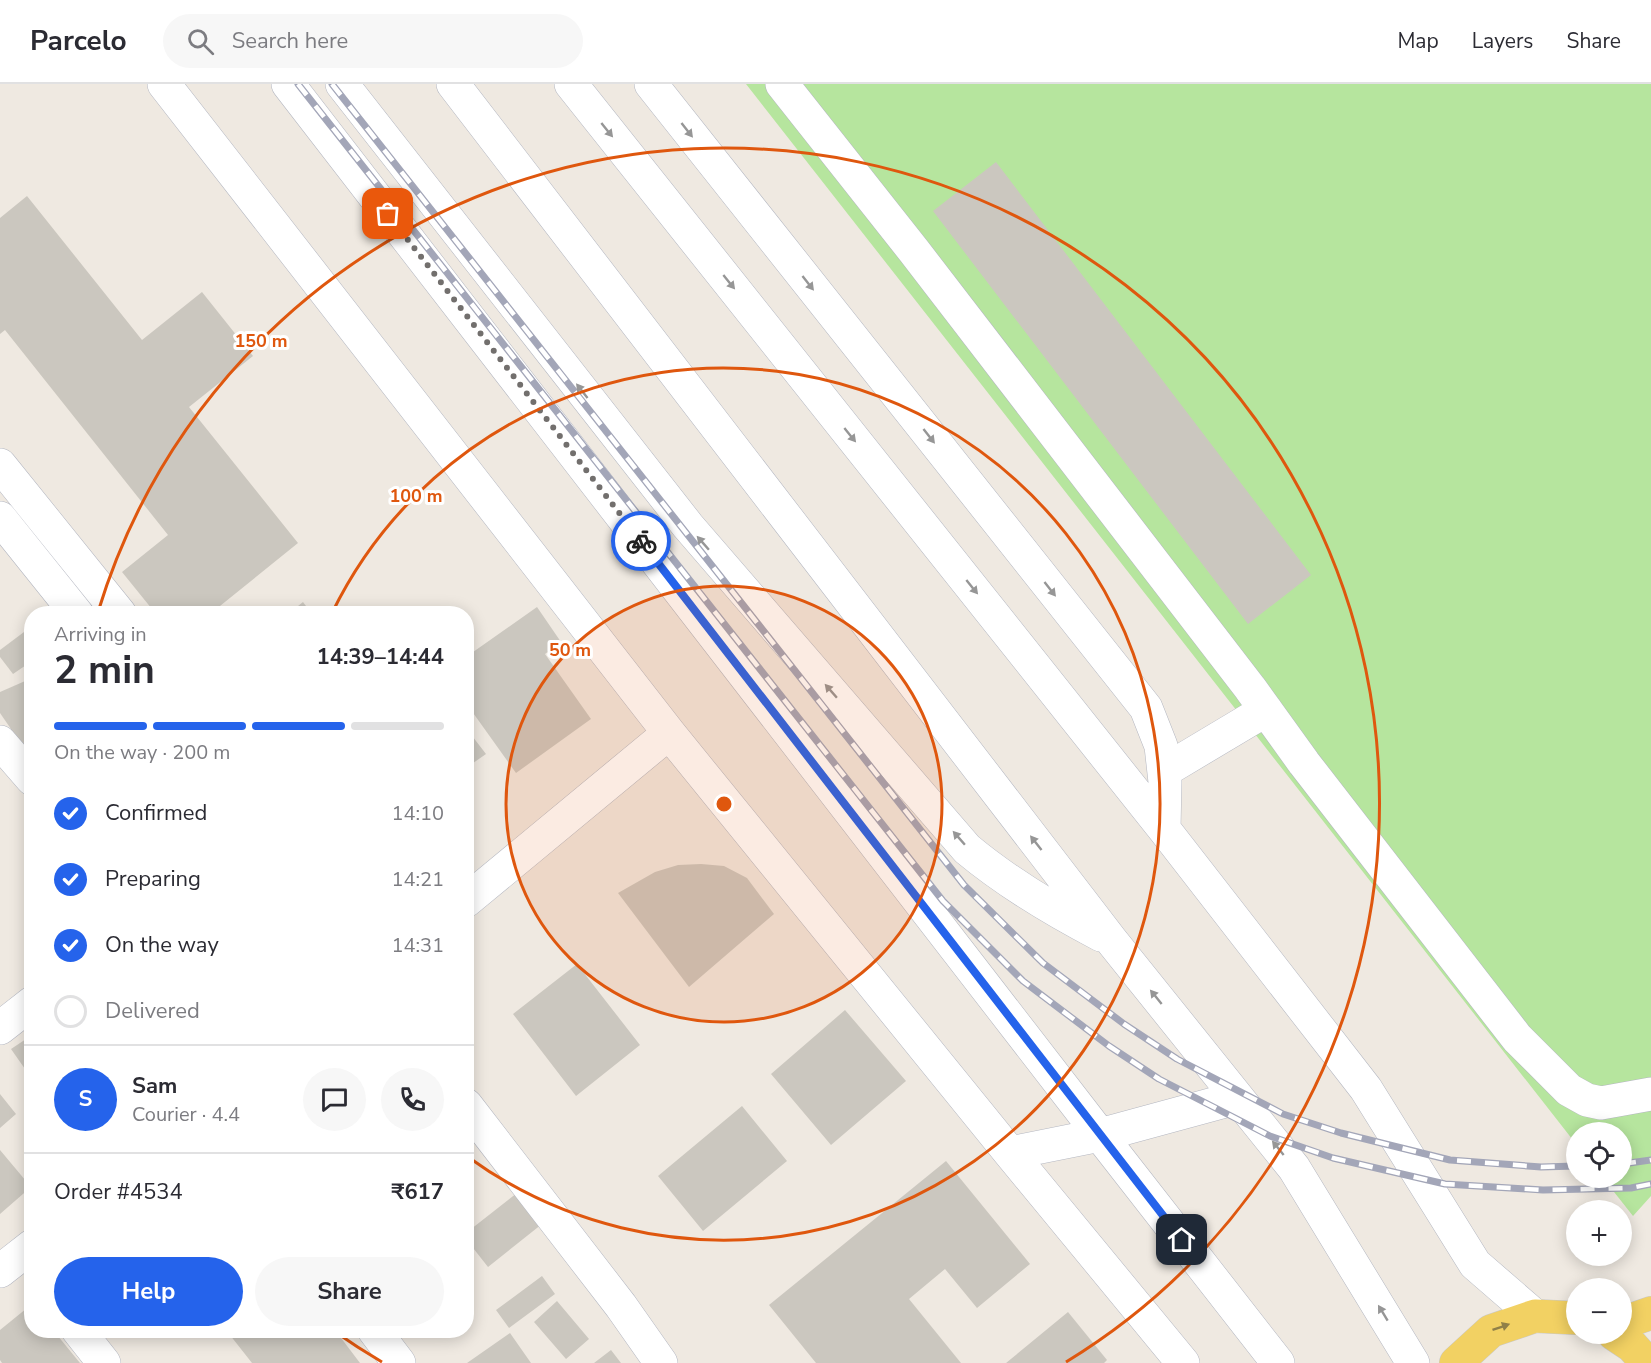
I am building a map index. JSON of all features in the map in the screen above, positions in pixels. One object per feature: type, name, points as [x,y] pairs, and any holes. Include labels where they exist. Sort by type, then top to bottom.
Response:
[{"type":"main road","points":[[1632,1320],[1651,1313]]},
{"type":"main road","points":[[1456,1363],[1491,1331],[1535,1316],[1566,1318]]},
{"type":"main road","points":[[1629,1344],[1647,1363]]},
{"type":"street","points":[[164,84],[669,733],[1183,1363]]},
{"type":"street","points":[[288,84],[1278,1363]]},
{"type":"street","points":[[342,84],[688,526],[968,849],[996,873],[1045,905],[1111,940]]},
{"type":"street","points":[[453,84],[1111,940],[1294,1168],[1413,1363]]},
{"type":"street","points":[[571,84],[1164,829],[1366,1089],[1475,1264],[1535,1316]]},
{"type":"street","points":[[651,84],[1146,708],[1161,746],[1164,771],[1164,829]]},
{"type":"street","points":[[782,84],[922,261],[1266,710],[1304,763],[1517,1038],[1569,1090],[1587,1100],[1601,1102],[1651,1095]]},
{"type":"street","points":[[0,465],[114,606]]},
{"type":"street","points":[[0,518],[71,606]]},
{"type":"street","points":[[1164,771],[1266,710]]},
{"type":"street","points":[[474,895],[669,733]]},
{"type":"street","points":[[0,1028],[24,1009]]},
{"type":"street","points":[[1010,1153],[1100,1135],[1236,1098]]},
{"type":"street","points":[[474,1115],[621,1306],[662,1363]]},
{"type":"street","points":[[84,1338],[104,1363]]},
{"type":"street","points":[[380,1338],[399,1363]]},
{"type":"green space","points":[[746,84],[1651,84],[1651,1196],[1633,1216],[1632,1200],[1620,1200],[1611,1188],[1632,1188],[1632,1122],[1566,1122],[1566,1131]]},
{"type":"building","points":[[996,162],[1311,575],[1248,624],[933,211]]},
{"type":"building","points":[[27,196],[142,340],[202,292],[253,356],[189,407],[298,543],[220,606],[150,606],[122,572],[168,535],[5,330],[0,334],[0,218]]},
{"type":"building","points":[[537,607],[561,642],[545,654],[591,719],[516,773],[474,714],[474,651]]},
{"type":"building","points":[[24,632],[24,666],[13,674],[0,657],[0,650]]},
{"type":"building","points":[[24,682],[24,749],[6,733],[11,729],[0,713],[0,692]]},
{"type":"building","points":[[474,738],[486,754],[474,762]]},
{"type":"building","points":[[678,865],[724,866],[747,878],[774,914],[689,987],[618,893],[655,872]]},
{"type":"building","points":[[577,964],[640,1045],[576,1096],[513,1014]]},
{"type":"building","points":[[845,1010],[906,1081],[831,1145],[771,1074]]},
{"type":"building","points":[[24,1040],[24,1068],[11,1049]]},
{"type":"building","points":[[0,1094],[16,1114],[0,1128]]},
{"type":"building","points":[[742,1106],[787,1161],[703,1231],[658,1176]]},
{"type":"building","points":[[0,1150],[24,1179],[24,1193],[0,1214]]},
{"type":"building","points":[[946,1161],[1030,1264],[977,1308],[945,1269],[909,1299],[961,1363],[816,1363],[769,1305]]},
{"type":"building","points":[[517,1193],[542,1224],[488,1267],[474,1249],[474,1227]]},
{"type":"building","points":[[542,1276],[555,1294],[509,1328],[496,1310]]},
{"type":"building","points":[[557,1301],[589,1339],[566,1359],[534,1322]]},
{"type":"building","points":[[24,1310],[24,1338],[60,1338],[80,1363],[2,1363],[0,1360],[0,1330]]},
{"type":"building","points":[[1068,1312],[1107,1360],[1104,1363],[1006,1363]]},
{"type":"building","points":[[510,1333],[531,1363],[467,1363]]},
{"type":"building","points":[[232,1338],[341,1338],[360,1363],[252,1363]]},
{"type":"building","points":[[611,1350],[621,1363],[594,1363]]},
{"type":"railway","points":[[298,84],[943,901],[1023,981],[1109,1046],[1159,1079],[1270,1136],[1333,1158],[1445,1184],[1543,1190],[1631,1188],[1651,1184]]},
{"type":"railway","points":[[332,84],[964,885],[1043,963],[1124,1024],[1177,1059],[1283,1114],[1341,1133],[1450,1160],[1541,1167],[1566,1166]]},
{"type":"railway","points":[[1632,1163],[1651,1160]]},
{"type":"way so far","points":[[388,214],[641,541]]},
{"type":"route","points":[[641,541],[1182,1240]]}]
